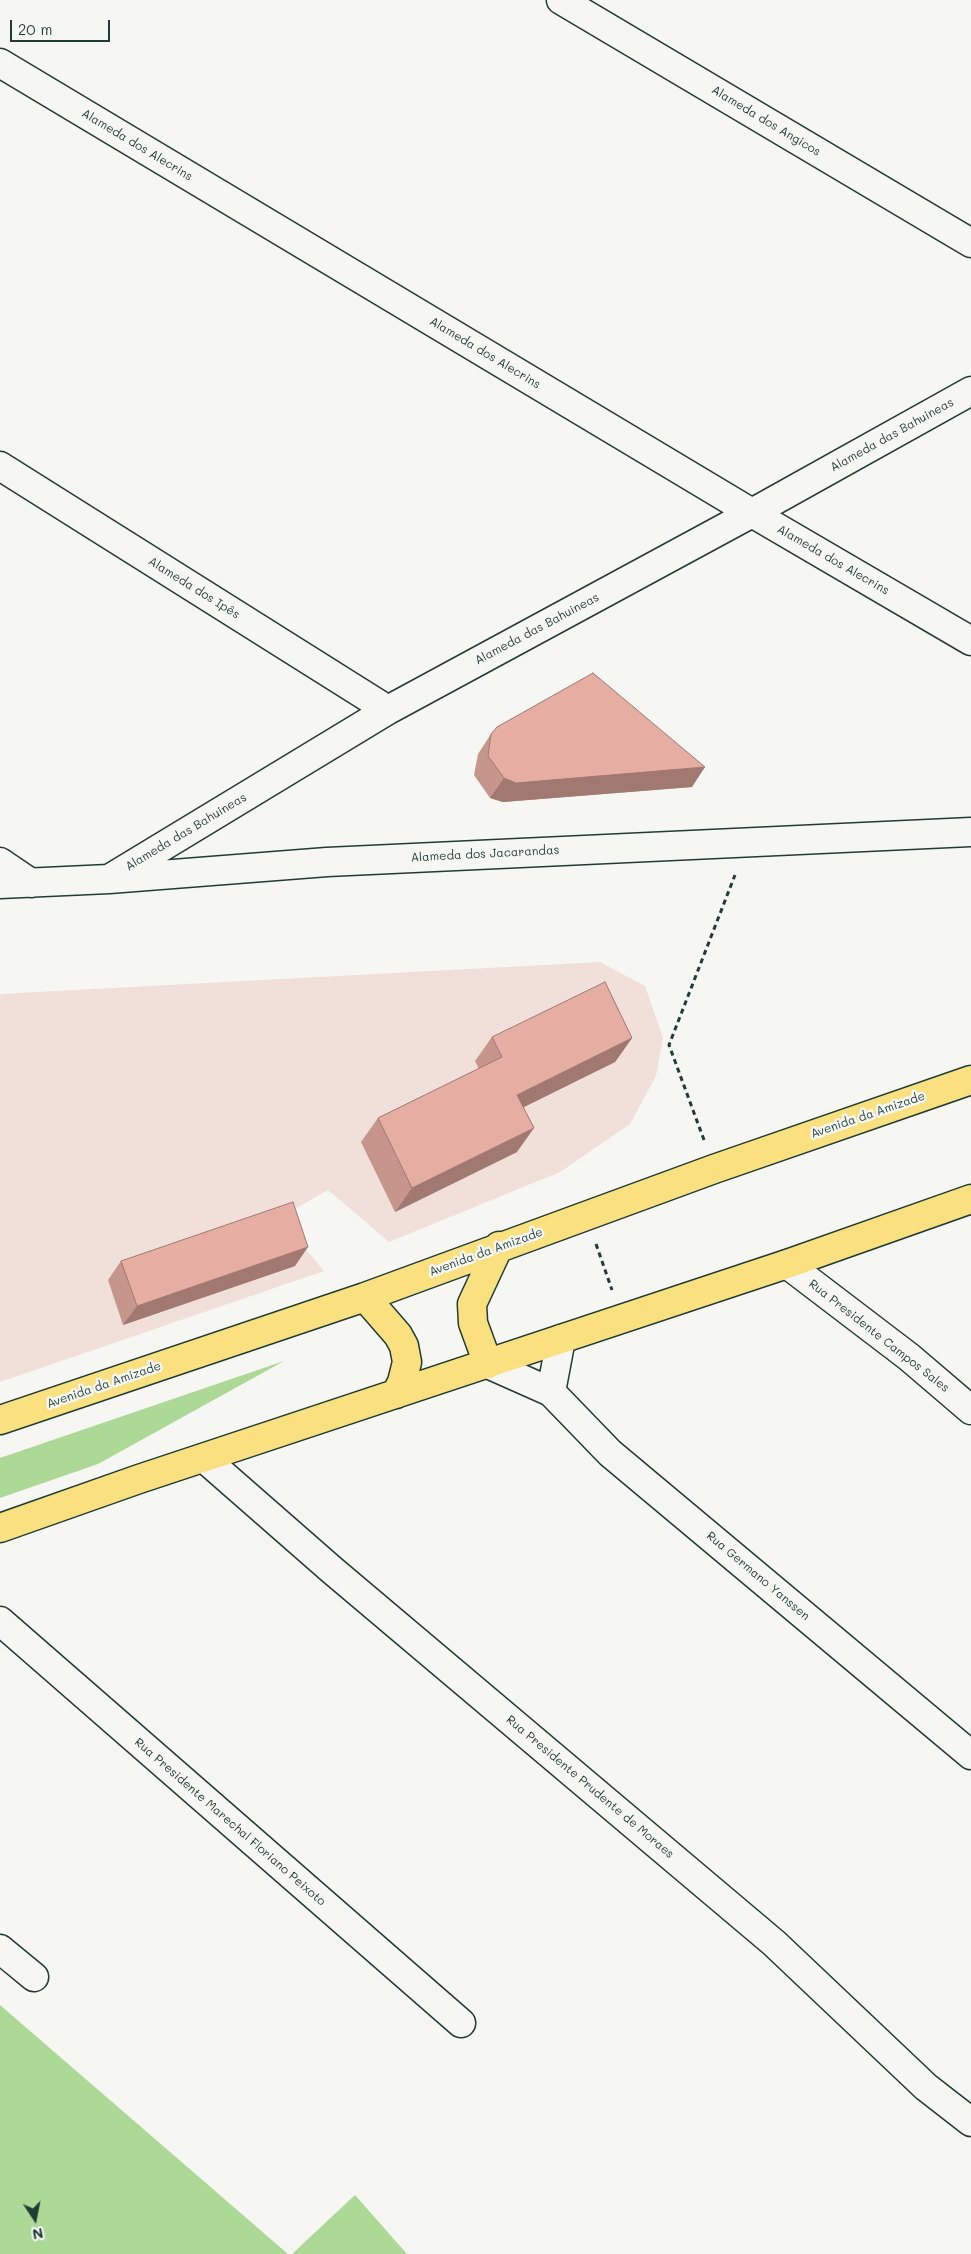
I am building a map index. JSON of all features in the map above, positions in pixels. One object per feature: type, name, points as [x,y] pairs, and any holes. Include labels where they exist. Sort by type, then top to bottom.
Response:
[{"type":"main road","name":"Avenida da Amizade","points":[[0,1420],[365,1297],[499,1246],[714,1169],[971,1080]]},
{"type":"main road","points":[[0,1528],[787,1264],[971,1199]]},
{"type":"main road","points":[[488,1364],[474,1324],[472,1304],[499,1246]]},
{"type":"main road","points":[[365,1297],[398,1335],[404,1346],[407,1362],[402,1382],[396,1394]]},
{"type":"street","name":"Alameda dos Angicos","points":[[562,0],[971,243]]},
{"type":"street","name":"Alameda dos Alecrins","points":[[0,63],[971,642]]},
{"type":"street","name":"Alameda das Bahuineas","points":[[110,879],[388,710],[752,513],[971,391]]},
{"type":"street","name":"Alameda dos Ipês","points":[[0,466],[388,710]]},
{"type":"street","name":"Alameda dos Jacarandas","points":[[0,884],[110,879],[327,862],[971,832]]},
{"type":"street","points":[[0,862],[31,883]]},
{"type":"street","name":"Rua Presidente Campos Sales","points":[[787,1264],[909,1358],[971,1410]]},
{"type":"street","points":[[551,1392],[561,1339]]},
{"type":"street","name":"Rua Germano Yanssen","points":[[488,1364],[551,1392],[610,1453],[971,1755]]},
{"type":"street","name":"Rua Presidente Prudente de Moraes","points":[[204,1458],[332,1570],[774,1943],[926,2087],[971,2122]]},
{"type":"street","name":"Rua Presidente Marechal Floriano Peixoto","points":[[0,1620],[461,2023]]},
{"type":"street","points":[[0,1949],[34,1977]]},
{"type":"path","points":[[714,1169],[669,1045],[748,842]]},
{"type":"path","points":[[586,1215],[622,1319]]},
{"type":"shaded area","points":[[600,962],[645,986],[663,1038],[656,1076],[630,1124],[560,1172],[389,1242],[328,1190],[280,1217],[324,1271],[0,1382],[0,994]]},
{"type":"green space","points":[[284,1361],[98,1464],[0,1498],[0,1458]]},
{"type":"green space","points":[[0,2005],[288,2254],[0,2254]]},
{"type":"green space","points":[[355,2195],[407,2254],[292,2254]]},
{"type":"building","points":[[593,673],[705,767],[516,783],[504,778],[488,756],[491,734],[497,727]]},
{"type":"building","points":[[605,982],[632,1038],[517,1095],[534,1128],[412,1188],[378,1118],[502,1057],[492,1037]]},
{"type":"building","points":[[293,1202],[308,1247],[137,1306],[121,1261]]}]
